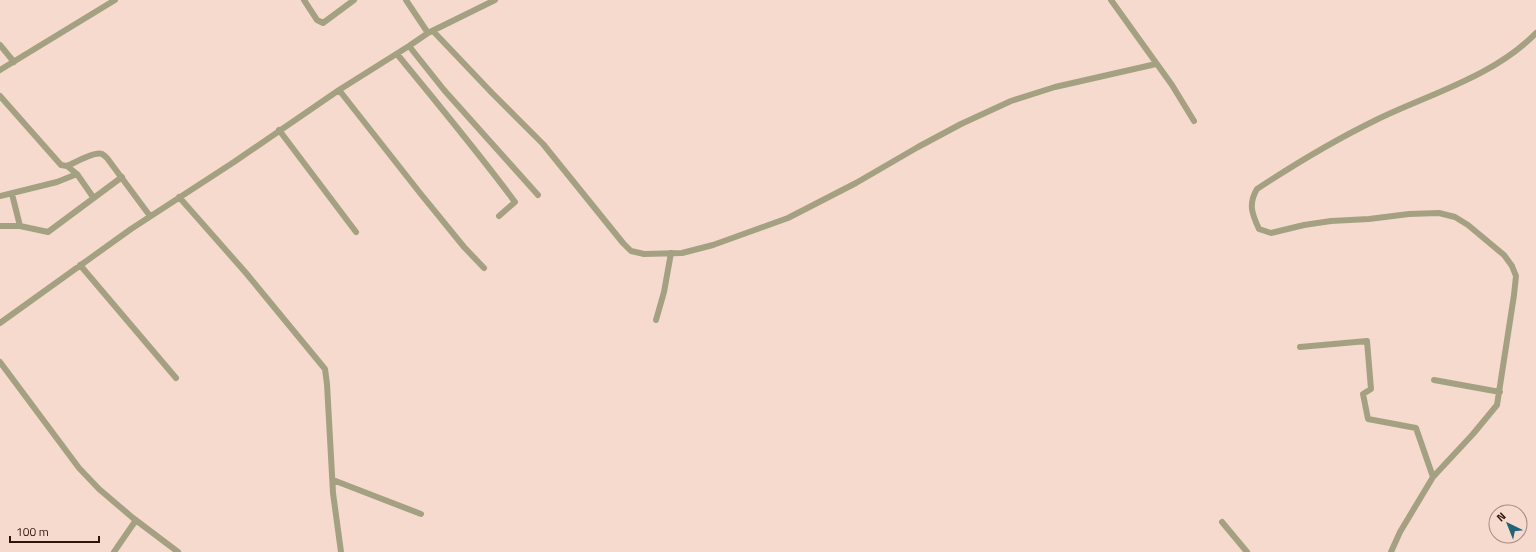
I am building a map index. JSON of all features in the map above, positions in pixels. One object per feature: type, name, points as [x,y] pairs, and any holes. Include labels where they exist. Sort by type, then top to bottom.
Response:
[{"type":"street","points":[[0,70],[115,0]]},
{"type":"street","points":[[304,0],[317,20],[323,23],[354,0]]},
{"type":"street","points":[[406,0],[430,32],[543,144],[623,243],[631,251],[644,254],[682,253],[713,246],[788,218],[856,183],[924,143],[1011,101],[1055,87],[1156,64]]},
{"type":"street","points":[[0,323],[150,216],[234,162],[339,90],[430,32],[484,2],[495,0]]},
{"type":"street","points":[[1111,0],[1172,85],[1194,121]]},
{"type":"street","points":[[1391,552],[1400,532],[1432,477],[1486,420],[1497,405],[1516,276],[1512,266],[1504,255],[1473,229],[1455,217],[1440,213],[1409,214],[1369,219],[1331,221],[1304,225],[1271,233],[1259,229],[1252,214],[1252,197],[1257,189],[1324,148],[1376,120],[1454,86],[1491,67],[1528,42],[1536,33]]},
{"type":"street","points":[[0,45],[14,62]]},
{"type":"street","points":[[409,46],[444,90],[538,195]]},
{"type":"street","points":[[397,54],[462,136],[486,163],[515,202],[499,216]]},
{"type":"street","points":[[339,90],[424,198],[464,247],[484,268]]},
{"type":"street","points":[[0,96],[54,158],[61,165],[66,166],[77,174],[93,197]]},
{"type":"street","points":[[279,130],[356,232]]},
{"type":"street","points":[[66,166],[97,153],[102,154],[122,177],[150,216]]},
{"type":"street","points":[[0,196],[57,182],[77,174]]},
{"type":"street","points":[[0,226],[20,226],[48,232],[93,197],[122,177]]},
{"type":"street","points":[[12,194],[20,226]]},
{"type":"street","points":[[179,197],[246,273],[325,369],[328,384],[333,480],[341,552]]},
{"type":"street","points":[[656,320],[664,292],[671,253]]},
{"type":"street","points":[[80,265],[176,378]]},
{"type":"street","points":[[1300,347],[1367,341],[1371,389],[1363,394],[1368,419],[1416,428],[1432,477]]},
{"type":"street","points":[[0,362],[80,468],[99,489],[178,552]]},
{"type":"street","points":[[1434,380],[1500,392]]},
{"type":"street","points":[[333,480],[422,514]]},
{"type":"street","points":[[114,552],[136,520]]},
{"type":"street","points":[[1222,522],[1247,552]]}]
